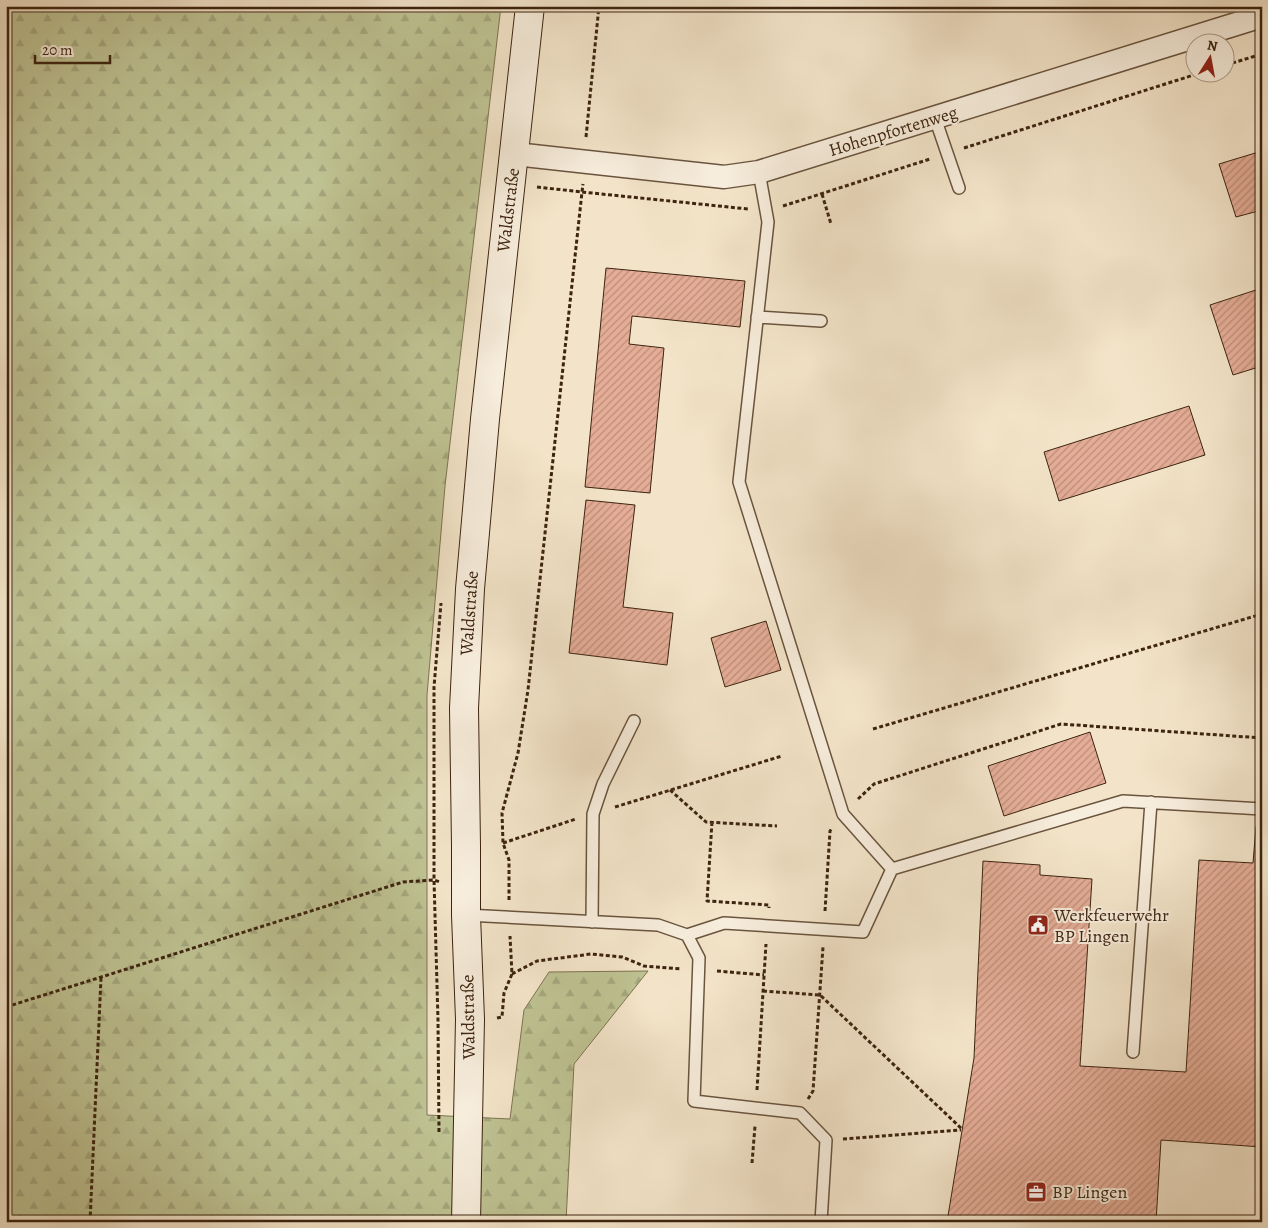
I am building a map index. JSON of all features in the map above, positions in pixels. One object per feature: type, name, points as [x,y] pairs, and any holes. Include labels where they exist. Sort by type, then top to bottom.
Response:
[{"type":"street","name":"Waldstraße","points":[[466,1222],[470,1018],[465,902],[464,708],[470,589],[485,419],[530,6]]},
{"type":"street","name":"Hohenpfortenweg","points":[[515,154],[724,177],[759,172],[1262,16]]},
{"type":"lane","points":[[935,118],[959,188]]},
{"type":"lane","points":[[759,172],[768,222],[739,482],[843,814],[892,869]]},
{"type":"lane","points":[[757,317],[821,321]]},
{"type":"lane","points":[[592,922],[593,814],[603,784],[634,721]]},
{"type":"lane","points":[[465,902],[592,922],[658,925],[687,935],[724,923],[863,932],[892,869],[1123,801],[1262,809]]},
{"type":"lane","points":[[1133,1052],[1151,802]]},
{"type":"lane","points":[[687,935],[699,958],[694,1101],[800,1112],[826,1140],[821,1222]]},
{"type":"path","points":[[503,843],[502,813],[518,753],[528,690],[582,192],[587,118],[599,6]]},
{"type":"path","points":[[1236,62],[1262,54]]},
{"type":"path","points":[[511,183],[767,211],[1186,77]]},
{"type":"path","points":[[822,194],[831,224]]},
{"type":"path","points":[[873,729],[1262,614]]},
{"type":"path","points":[[777,826],[706,822],[670,789],[782,756]]},
{"type":"path","points":[[712,822],[707,901],[769,905],[752,1163]]},
{"type":"path","points":[[6,1007],[403,882],[434,880],[465,902]]},
{"type":"path","points":[[512,974],[537,961],[591,954],[622,956],[644,966],[764,975]]},
{"type":"path","points":[[90,1222],[101,978]]},
{"type":"path","points":[[763,991],[820,995],[962,1130],[826,1140]]},
{"type":"green space","points":[[6,6],[501,6],[445,486],[427,695],[427,1115],[510,1119],[524,1010],[549,972],[648,971],[574,1064],[566,1222],[6,1222]]},
{"type":"building","points":[[1262,151],[1262,210],[1236,217],[1219,164]]},
{"type":"building","points":[[606,268],[745,281],[740,327],[632,316],[629,344],[664,348],[650,493],[585,487]]},
{"type":"building","points":[[1262,288],[1262,366],[1233,375],[1210,305]]},
{"type":"building","points":[[1189,406],[1205,455],[1059,501],[1044,452]]},
{"type":"building","points":[[586,500],[635,505],[623,607],[673,613],[667,665],[569,653]]},
{"type":"building","points":[[766,621],[781,670],[725,687],[711,638]]},
{"type":"building","points":[[1090,732],[1106,783],[1004,816],[988,766]]},
{"type":"building","points":[[1256,826],[1262,827],[1262,1147],[1161,1140],[1156,1222],[947,1222],[974,1058],[983,861],[1040,865],[1040,875],[1092,879],[1080,1066],[1186,1072],[1199,860],[1253,863]]},
{"type":"place","name":"Werkfeuerwehr BP Lingen","points":[[1038,925]]},
{"type":"place","name":"BP Lingen","points":[[1036,1192]]}]
